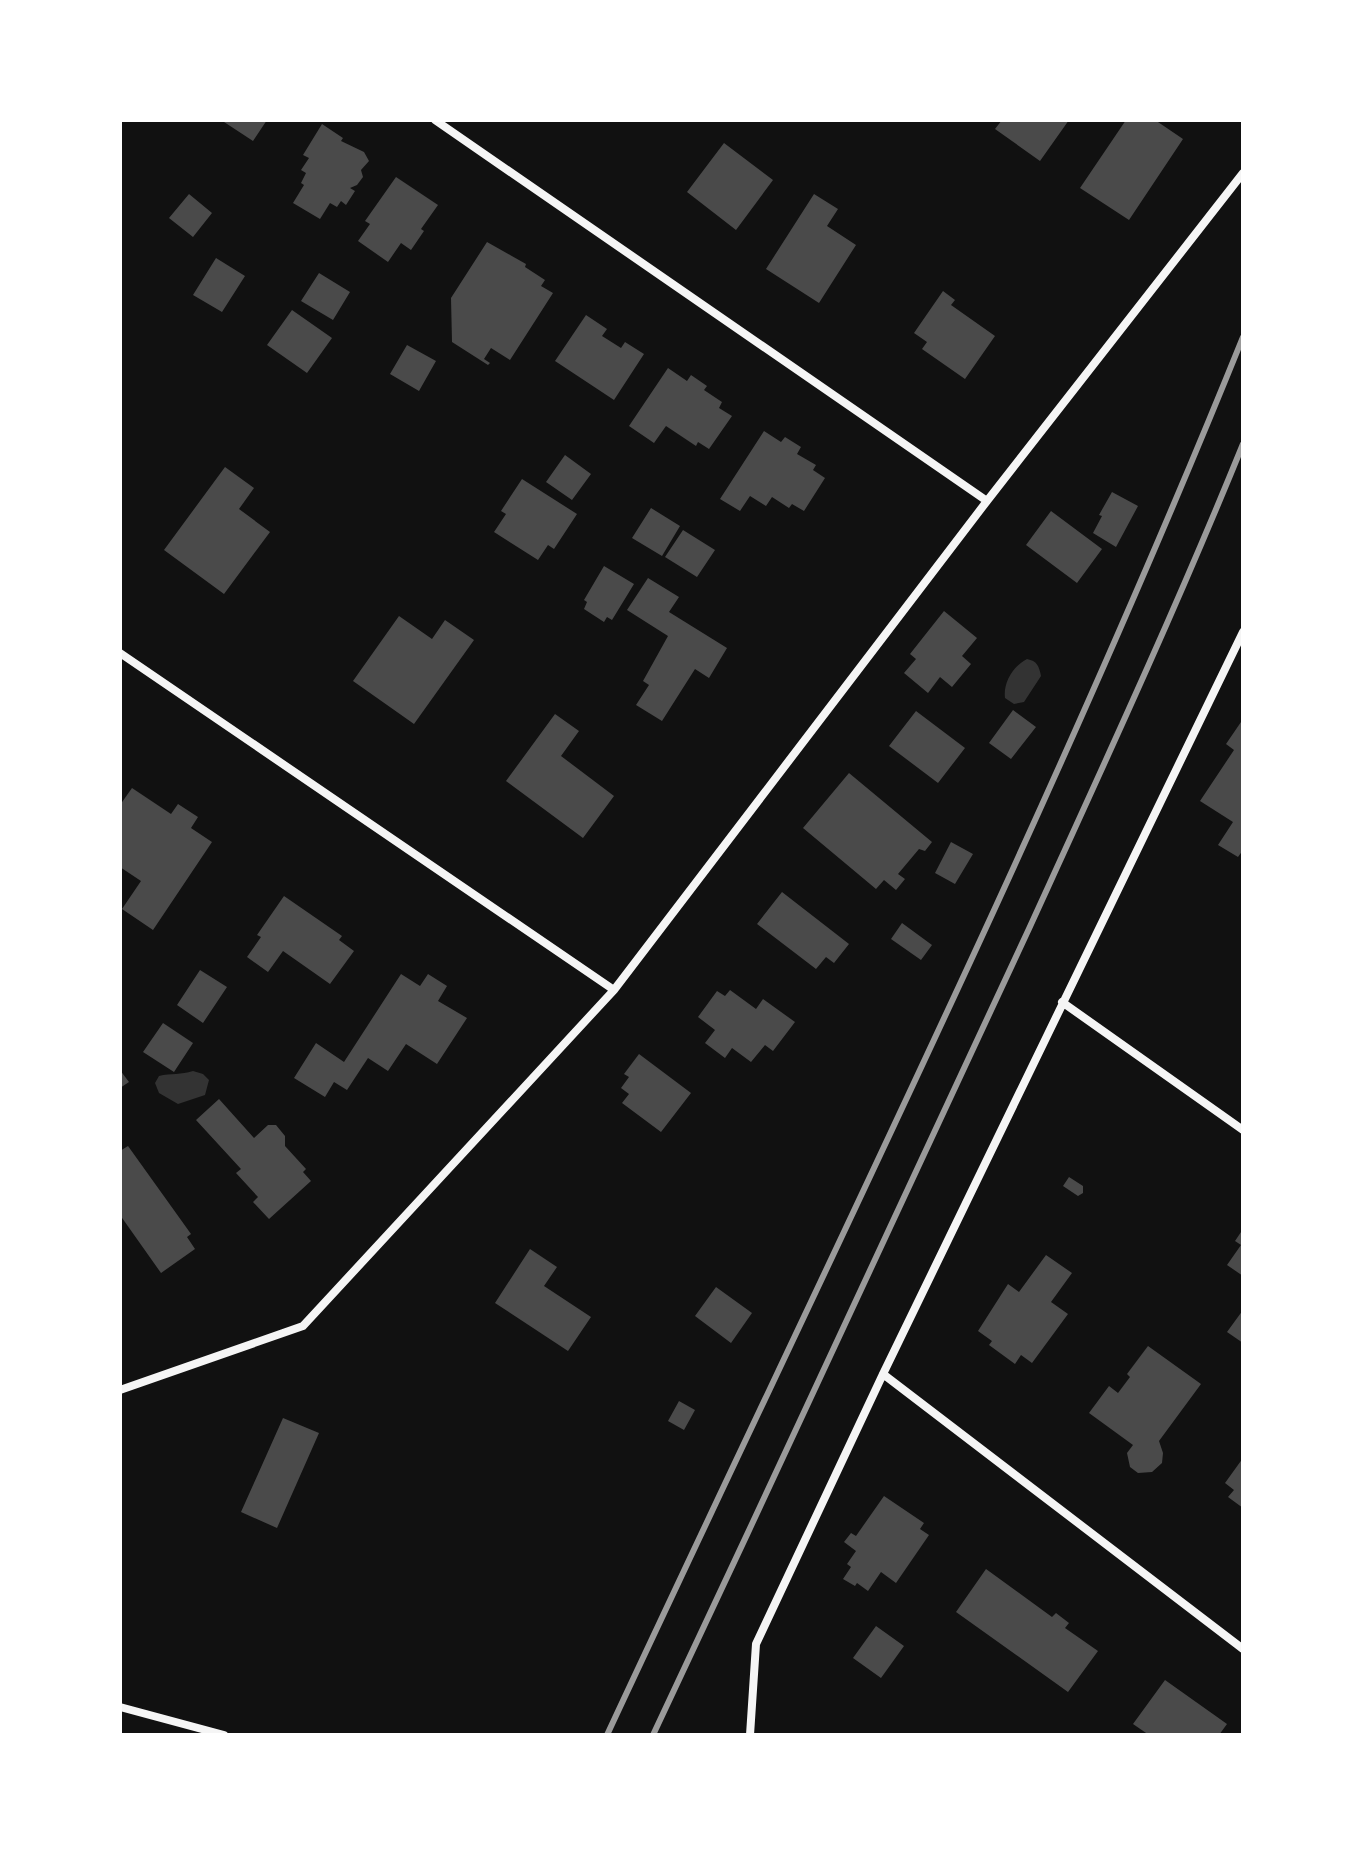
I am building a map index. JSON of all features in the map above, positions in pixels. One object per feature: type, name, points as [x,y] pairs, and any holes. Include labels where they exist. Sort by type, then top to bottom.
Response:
[{"type":"street","points":[[435,120],[987,501]]},
{"type":"street","points":[[120,1390],[303,1326],[614,990],[987,501],[1243,173]]},
{"type":"street","points":[[750,1735],[756,1644],[1062,1002],[1243,635]]},
{"type":"street","points":[[120,653],[614,990]]},
{"type":"street","points":[[1062,1002],[1243,1130]]},
{"type":"street","points":[[883,1374],[1243,1649]]},
{"type":"street","points":[[120,1707],[224,1735]]},
{"type":"shaded area","points":[[1027,659],[1037,664],[1041,676],[1024,702],[1014,704],[1005,698],[1007,681],[1013,670]]},
{"type":"shaded area","points":[[193,1071],[209,1080],[205,1095],[178,1104],[159,1093],[155,1083],[159,1076]]},
{"type":"building","points":[[221,120],[267,120],[253,141]]},
{"type":"building","points":[[1002,120],[1069,120],[1040,161],[995,129]]},
{"type":"building","points":[[1126,120],[1155,120],[1183,139],[1129,220],[1080,188]]},
{"type":"building","points":[[322,124],[343,138],[341,141],[364,152],[369,161],[361,170],[363,177],[350,188],[355,191],[346,205],[341,201],[337,207],[330,203],[320,219],[293,203],[304,185],[301,183],[306,173],[301,170],[309,158],[303,155]]},
{"type":"building","points":[[724,143],[773,180],[736,230],[687,192]]},
{"type":"building","points":[[396,177],[438,205],[411,250],[401,243],[388,262],[358,241],[370,224],[365,221]]},
{"type":"building","points":[[189,194],[212,213],[193,237],[169,218]]},
{"type":"building","points":[[814,194],[838,209],[827,226],[856,245],[819,303],[766,269]]},
{"type":"building","points":[[487,242],[526,264],[525,267],[545,280],[541,286],[553,293],[510,360],[491,348],[484,359],[490,363],[488,365],[452,342],[451,298]]},
{"type":"building","points":[[216,258],[245,276],[222,312],[193,295]]},
{"type":"building","points":[[319,273],[350,292],[333,320],[301,301]]},
{"type":"building","points":[[943,291],[955,300],[951,305],[995,336],[965,379],[922,349],[927,342],[914,333]]},
{"type":"building","points":[[292,310],[332,338],[307,373],[267,345]]},
{"type":"building","points":[[586,315],[607,329],[602,336],[621,348],[625,342],[644,354],[614,400],[555,361]]},
{"type":"building","points":[[407,345],[436,361],[419,391],[390,374]]},
{"type":"building","points":[[668,368],[687,381],[691,375],[707,386],[704,390],[722,402],[719,408],[732,416],[709,449],[698,442],[696,446],[666,426],[654,443],[629,426]]},
{"type":"building","points":[[764,431],[781,442],[785,437],[801,447],[797,454],[816,465],[813,470],[825,478],[804,511],[792,504],[789,508],[772,497],[766,506],[750,496],[740,511],[720,499]]},
{"type":"building","points":[[565,455],[591,474],[572,500],[546,482]]},
{"type":"building","points":[[225,467],[254,488],[239,509],[270,532],[224,594],[164,550]]},
{"type":"building","points":[[522,479],[577,514],[554,549],[548,545],[538,560],[494,532],[506,514],[501,511]]},
{"type":"building","points":[[1112,492],[1138,506],[1116,547],[1093,533]]},
{"type":"building","points":[[651,508],[680,526],[662,556],[632,538]]},
{"type":"building","points":[[1051,511],[1102,549],[1077,583],[1026,545]]},
{"type":"building","points":[[683,530],[715,550],[697,577],[665,557]]},
{"type":"building","points":[[604,566],[634,584],[612,620],[607,617],[604,622],[584,609],[587,602],[584,600]]},
{"type":"building","points":[[648,578],[679,597],[669,612],[727,648],[709,678],[695,669],[662,721],[636,705],[649,685],[643,681],[668,636],[627,610]]},
{"type":"building","points":[[944,611],[977,638],[962,656],[971,664],[952,687],[940,677],[928,693],[904,673],[916,659],[910,654]]},
{"type":"building","points":[[399,616],[432,639],[445,620],[474,640],[414,724],[353,681]]},
{"type":"building","points":[[1013,710],[1036,727],[1011,759],[989,743]]},
{"type":"building","points":[[916,711],[965,748],[938,783],[889,746]]},
{"type":"building","points":[[555,714],[579,731],[561,756],[614,796],[583,838],[506,781]]},
{"type":"building","points":[[1241,722],[1243,850],[1238,857],[1218,845],[1233,822],[1200,801],[1234,750],[1226,744]]},
{"type":"building","points":[[849,773],[932,842],[925,851],[919,849],[898,874],[905,879],[896,890],[884,880],[876,889],[803,828]]},
{"type":"building","points":[[132,788],[171,814],[178,804],[198,817],[191,828],[212,842],[153,930],[122,909],[141,881],[120,867],[120,805]]},
{"type":"building","points":[[951,842],[973,854],[955,884],[935,873]]},
{"type":"building","points":[[782,892],[849,944],[834,963],[826,957],[816,969],[757,924]]},
{"type":"building","points":[[284,896],[342,936],[339,940],[354,951],[330,984],[283,951],[268,972],[247,957],[261,937],[257,935]]},
{"type":"building","points":[[902,923],[932,945],[921,960],[891,939]]},
{"type":"building","points":[[200,970],[227,987],[203,1023],[177,1005]]},
{"type":"building","points":[[401,974],[420,986],[428,974],[447,986],[438,1001],[467,1018],[437,1064],[406,1044],[388,1071],[368,1058],[347,1090],[334,1082],[325,1097],[294,1078],[316,1043],[344,1062]]},
{"type":"building","points":[[730,990],[756,1009],[763,999],[795,1022],[773,1051],[765,1045],[751,1062],[732,1048],[725,1058],[705,1043],[715,1030],[698,1017],[717,991],[725,996]]},
{"type":"building","points":[[163,1023],[193,1043],[174,1072],[143,1052]]},
{"type":"building","points":[[639,1054],[691,1093],[661,1132],[622,1103],[629,1094],[621,1088],[629,1077],[624,1074]]},
{"type":"building","points":[[120,1070],[129,1082],[120,1088]]},
{"type":"building","points":[[219,1099],[254,1138],[268,1125],[276,1125],[285,1136],[285,1146],[306,1169],[303,1172],[311,1181],[269,1219],[253,1202],[258,1197],[236,1173],[241,1169],[196,1120]]},
{"type":"building","points":[[128,1146],[191,1234],[187,1237],[195,1249],[161,1273],[120,1215],[120,1151]]},
{"type":"building","points":[[1069,1177],[1083,1186],[1083,1193],[1078,1196],[1063,1186]]},
{"type":"building","points":[[1243,1229],[1243,1276],[1227,1265],[1241,1245],[1235,1241]]},
{"type":"building","points":[[530,1249],[557,1267],[544,1286],[591,1317],[568,1351],[495,1303]]},
{"type":"building","points":[[1046,1255],[1072,1273],[1051,1302],[1068,1314],[1032,1363],[1021,1355],[1015,1364],[989,1345],[992,1341],[978,1331],[1008,1284],[1019,1292]]},
{"type":"building","points":[[716,1287],[752,1313],[731,1343],[695,1316]]},
{"type":"building","points":[[1243,1310],[1243,1343],[1227,1332]]},
{"type":"building","points":[[1148,1346],[1201,1384],[1159,1441],[1162,1463],[1152,1472],[1138,1473],[1130,1467],[1127,1453],[1133,1445],[1089,1413],[1109,1386],[1118,1393],[1130,1377],[1127,1374]]},
{"type":"building","points":[[679,1401],[695,1410],[684,1430],[668,1421]]},
{"type":"building","points":[[283,1418],[319,1433],[277,1528],[241,1512]]},
{"type":"building","points":[[1243,1458],[1243,1508],[1228,1497],[1234,1490],[1225,1483]]},
{"type":"building","points":[[884,1496],[924,1523],[920,1529],[929,1535],[896,1583],[881,1572],[868,1591],[857,1583],[855,1586],[843,1579],[851,1567],[847,1564],[856,1551],[844,1542],[851,1533],[856,1536]]},
{"type":"building","points":[[986,1569],[1052,1617],[1056,1613],[1069,1623],[1065,1628],[1098,1651],[1068,1692],[956,1612]]},
{"type":"building","points":[[876,1626],[904,1646],[881,1678],[853,1658]]},
{"type":"building","points":[[1165,1680],[1227,1724],[1219,1735],[1149,1735],[1133,1724]]},
{"type":"railway","points":[[607,1735],[1014,866],[1093,691],[1243,337]]},
{"type":"railway","points":[[653,1735],[1055,872],[1165,629],[1243,444]]}]
